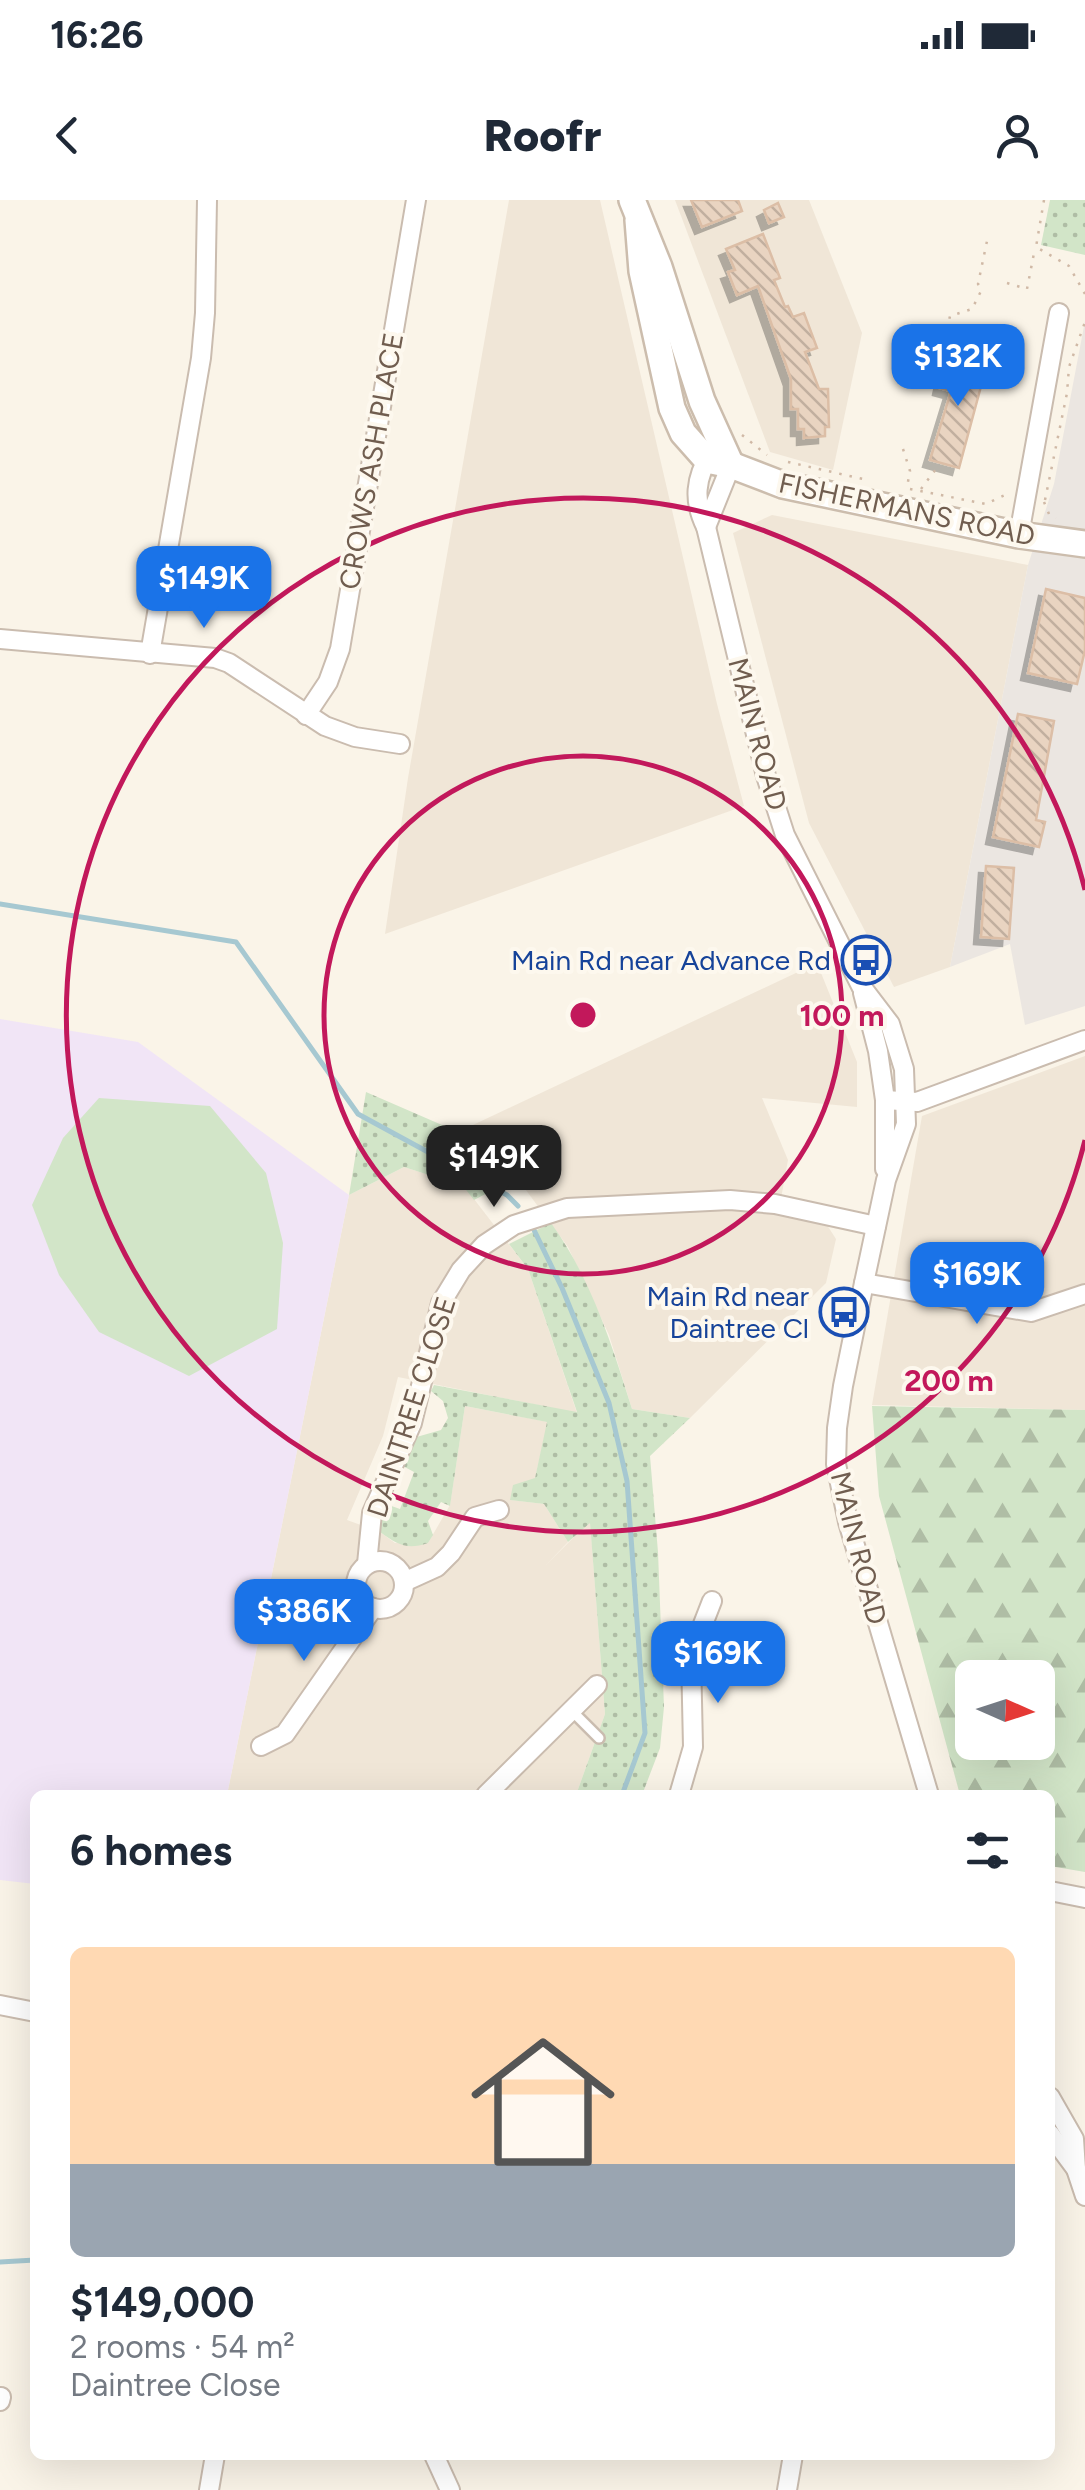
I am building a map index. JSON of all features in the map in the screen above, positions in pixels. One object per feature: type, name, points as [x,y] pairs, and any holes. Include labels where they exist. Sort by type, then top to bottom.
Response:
[{"type":"main road","points":[[635,210],[659,267],[702,400],[724,449]]},
{"type":"main road","name":"FISHERMANS ROAD","points":[[724,449],[783,486],[1019,535],[1085,544]]},
{"type":"street","points":[[150,654],[201,358],[207,200]]},
{"type":"street","name":"CROWS ASH PLACE","points":[[306,715],[328,682],[340,648],[416,200]]},
{"type":"street","points":[[1019,535],[1059,313]]},
{"type":"street","name":"MAIN ROAD","points":[[724,449],[706,527],[766,776],[785,835],[861,986],[890,1024],[901,1057],[906,1124],[886,1180],[864,1282],[843,1386],[836,1464],[848,1522],[928,1790]]},
{"type":"street","points":[[0,638],[150,654],[198,654],[229,663],[340,733],[400,744]]},
{"type":"street","name":"MAIN ROAD","points":[[861,986],[878,1051],[885,1100],[886,1180]]},
{"type":"street","points":[[885,1100],[917,1102],[1085,1040]]},
{"type":"street","name":"DAINTREE CLOSE","points":[[367,1564],[372,1513],[412,1423],[441,1303],[461,1270],[484,1246],[514,1224],[567,1208],[730,1200],[775,1204],[876,1226]]},
{"type":"street","points":[[864,1282],[1032,1312],[1085,1294]]},
{"type":"street","points":[[404,1582],[437,1567],[475,1518],[499,1510]]},
{"type":"street","points":[[390,1563],[397,1568],[404,1590],[395,1604],[381,1610],[360,1599],[356,1584],[367,1564],[390,1563]]},
{"type":"street","points":[[680,1790],[693,1748],[691,1655],[712,1601]]},
{"type":"street","points":[[261,1746],[284,1734],[373,1608]]},
{"type":"street","points":[[491,1790],[597,1685]]},
{"type":"street","points":[[1055,1892],[1085,1898]]},
{"type":"street","points":[[0,2005],[30,2011]]},
{"type":"street","points":[[1055,2105],[1074,2138],[1076,2169],[1085,2196]]},
{"type":"street","points":[[1055,2141],[1076,2169]]},
{"type":"street","points":[[212,2488],[215,2460]]},
{"type":"street","points":[[436,2460],[450,2490]]},
{"type":"street","points":[[787,2490],[791,2460]]},
{"type":"lane","points":[[572,1712],[599,1738]]},
{"type":"path","points":[[1007,284],[1026,289],[1044,200]]},
{"type":"path","points":[[928,341],[944,344],[950,316],[972,309],[981,291],[978,284],[987,242],[992,239]]},
{"type":"path","points":[[1036,247],[1069,266],[1085,294]]},
{"type":"path","points":[[1056,518],[1048,514],[1044,502],[1069,367],[1085,322]]},
{"type":"path","points":[[724,449],[870,480]]},
{"type":"path","points":[[903,450],[910,471],[907,488],[986,504],[1004,494],[1025,496]]},
{"type":"path","points":[[921,490],[939,465]]},
{"type":"shaded area","points":[[509,200],[600,200],[744,806],[385,934],[408,778]]},
{"type":"shaded area","points":[[675,200],[809,200],[862,333],[833,470],[770,452]]},
{"type":"shaded area","points":[[1085,321],[1085,1006],[1025,1025],[1010,944],[950,967],[1028,565],[1054,484]]},
{"type":"shaded area","points":[[772,515],[1028,565],[950,967],[894,987],[809,823],[733,533]]},
{"type":"shaded area","points":[[817,963],[857,1062],[857,1107],[762,1098],[788,1160],[778,1215],[827,1225],[836,1239],[826,1283],[690,1418],[632,1409],[609,1335],[568,1247],[495,1148],[458,1132]]},
{"type":"shaded area","points":[[0,1019],[138,1042],[349,1195],[228,1790],[30,1790],[30,1883],[0,1880]]},
{"type":"shaded area","points":[[1085,1056],[1085,1410],[872,1405],[922,1116]]},
{"type":"shaded area","points":[[404,1167],[464,1186],[528,1269],[577,1413],[398,1377],[383,1436],[347,1520],[380,1532],[395,1543],[428,1543],[450,1505],[465,1406],[548,1422],[535,1478],[511,1500],[544,1504],[568,1542],[545,1566],[590,1521],[605,1714],[578,1790],[228,1790],[349,1195]]},
{"type":"green space","points":[[1050,200],[1085,200],[1085,255],[1041,245]]},
{"type":"green space","points":[[366,1092],[495,1148],[516,1178],[474,1200],[463,1186],[404,1167],[349,1195]]},
{"type":"green space","points":[[99,1098],[210,1106],[266,1173],[283,1243],[277,1329],[189,1376],[99,1332],[59,1275],[32,1205],[63,1138]]},
{"type":"green space","points":[[551,1223],[589,1289],[632,1409],[690,1418],[650,1456],[664,1707],[660,1748],[644,1790],[578,1790],[605,1714],[590,1523],[568,1542],[544,1504],[510,1500],[513,1485],[535,1478],[547,1422],[465,1406],[450,1506],[441,1502],[428,1521],[433,1535],[428,1543],[403,1545],[380,1532],[377,1514],[383,1503],[400,1509],[414,1472],[401,1465],[413,1438],[441,1430],[448,1418],[443,1401],[431,1391],[434,1385],[577,1412],[528,1269],[509,1244]]},
{"type":"green space","points":[[872,1406],[1085,1410],[1085,1872],[1055,1867],[1055,1790],[959,1790],[879,1496]]},
{"type":"building","points":[[691,200],[738,200],[742,211],[702,227]]},
{"type":"building","points":[[778,203],[784,217],[769,223],[764,210]]},
{"type":"building","points":[[763,234],[780,278],[774,280],[785,307],[793,317],[804,313],[817,348],[805,352],[819,389],[828,389],[829,427],[825,427],[825,436],[804,438],[804,429],[798,429],[798,409],[791,409],[791,379],[758,286],[737,295],[728,272],[735,270],[726,249]]},
{"type":"building","points":[[947,356],[987,364],[959,468],[930,460],[951,391],[940,388]]},
{"type":"building","points":[[1046,589],[1085,598],[1085,650],[1077,684],[1028,673]]},
{"type":"building","points":[[1018,714],[1054,721],[1036,820],[1045,822],[1039,847],[993,837]]},
{"type":"building","points":[[986,866],[1014,868],[1009,939],[981,937]]},
{"type":"waterway","points":[[0,904],[236,942],[358,1114],[507,1195],[518,1206]]},
{"type":"waterway","points":[[534,1230],[609,1403],[627,1481],[645,1733],[624,1790]]},
{"type":"waterway","points":[[0,2262],[30,2260]]},
{"type":"place","name":"Main Rd near Advance Rd","points":[[866,960]]},
{"type":"place","name":"Main Rd near Daintree Cl","points":[[844,1312]]}]
